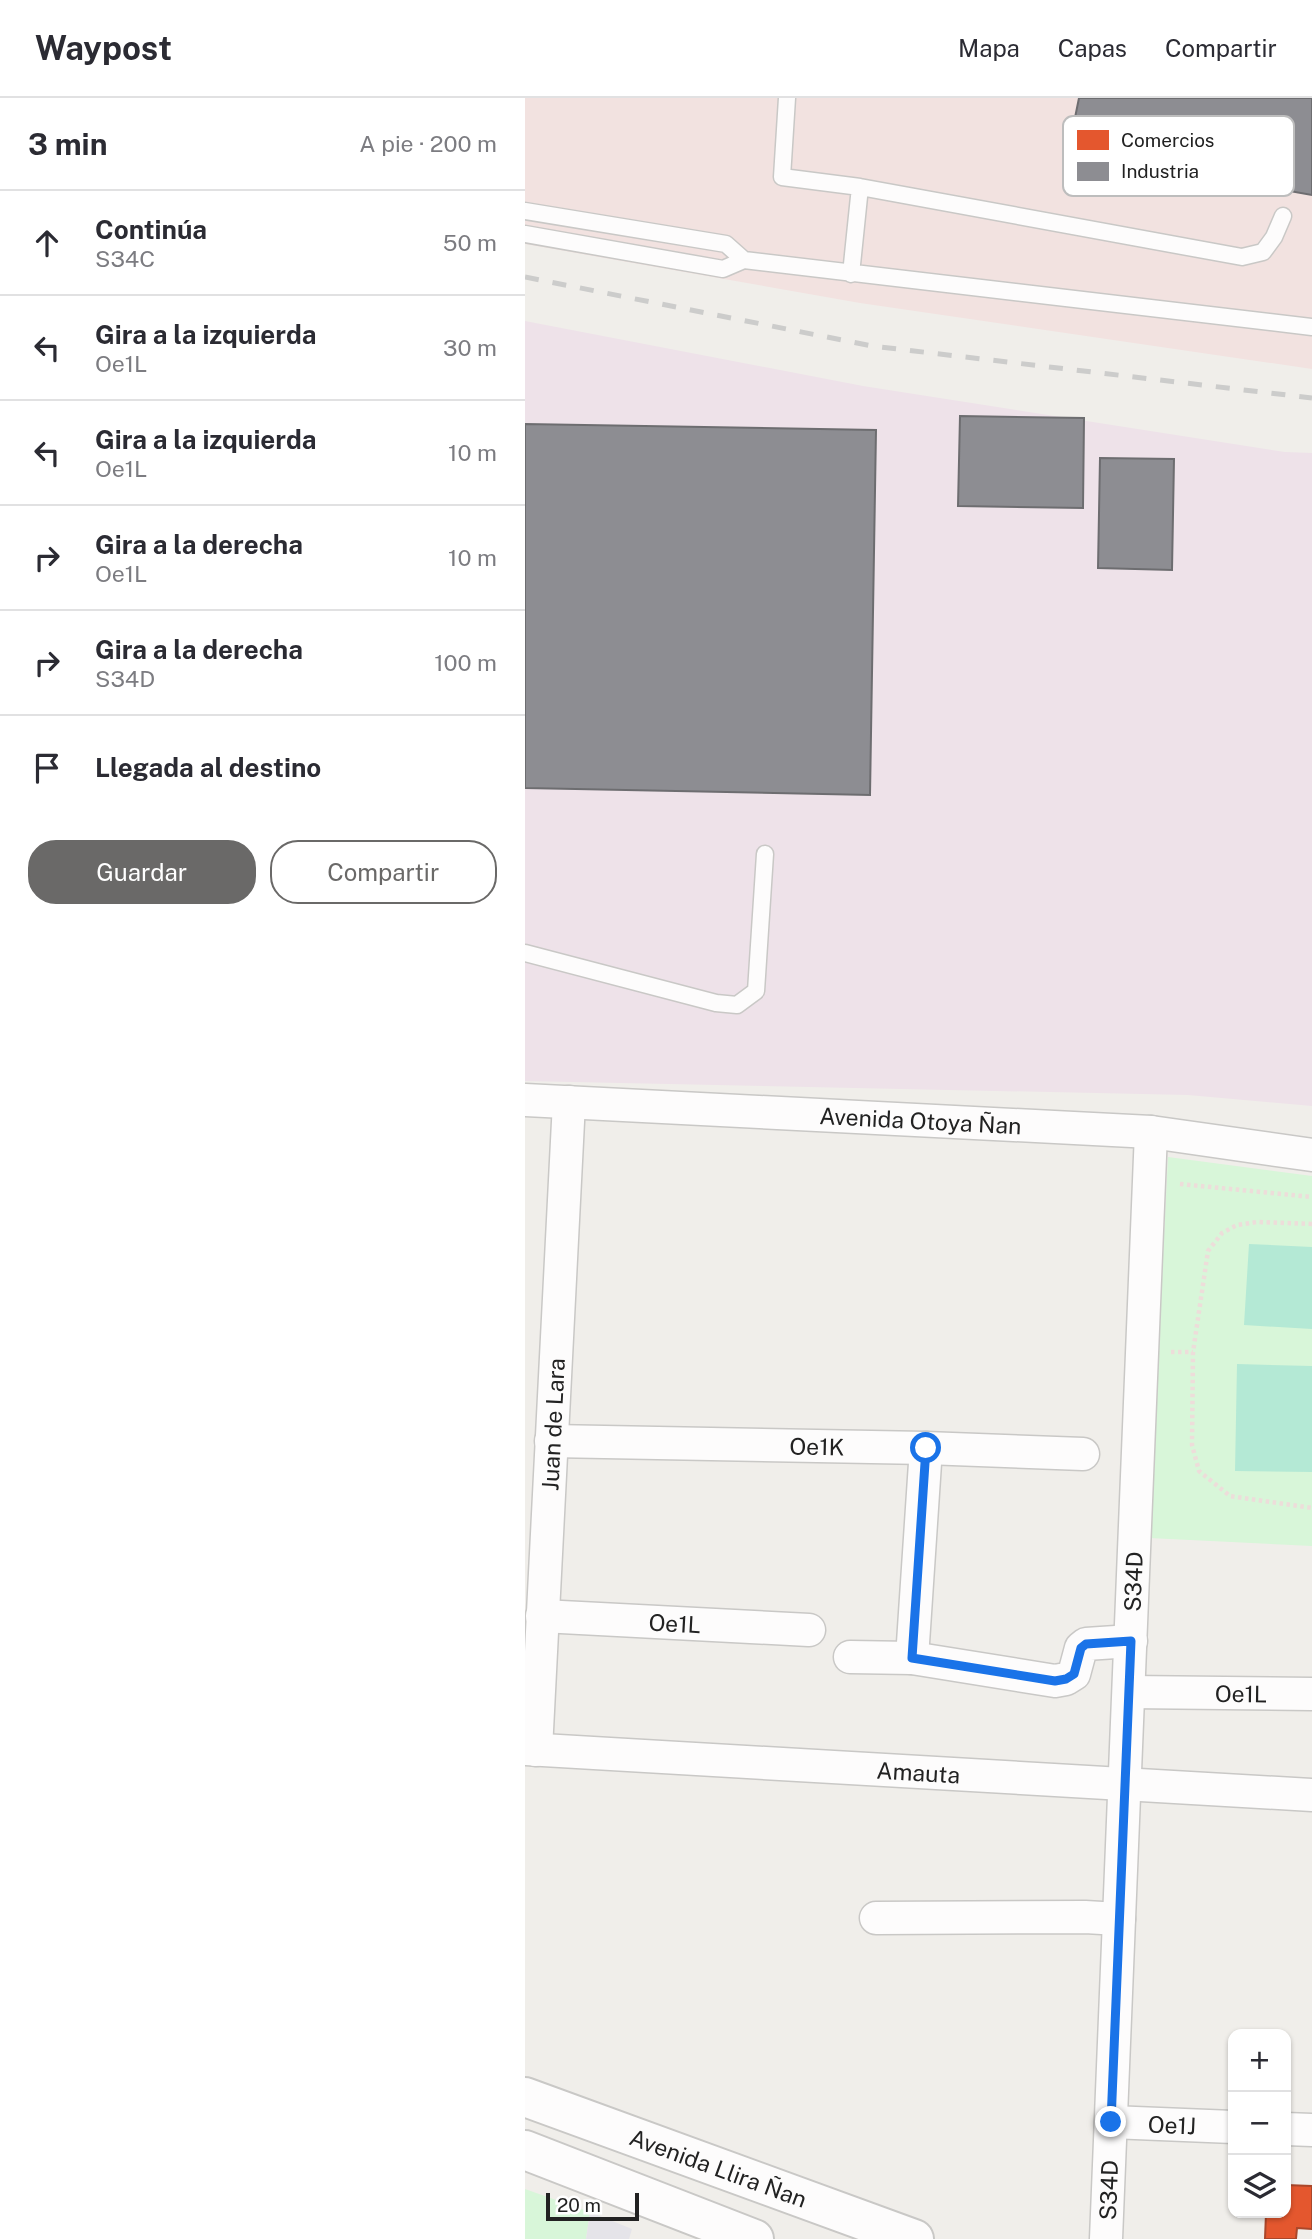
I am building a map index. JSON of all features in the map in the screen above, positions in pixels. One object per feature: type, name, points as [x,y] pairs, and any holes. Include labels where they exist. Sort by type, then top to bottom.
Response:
[{"type":"street","name":"Avenida Otoya Ñan","points":[[525,1100],[1151,1132],[1312,1155]]},
{"type":"street","name":"Juan de Lara","points":[[530,1749],[542,1616],[569,1102]]},
{"type":"street","name":"S34D","points":[[1106,2239],[1151,1132]]},
{"type":"street","name":"Oe1K","points":[[551,1441],[926,1448],[1083,1454]]},
{"type":"street","points":[[912,1658],[926,1448]]},
{"type":"street","name":"Oe1L","points":[[542,1616],[809,1629]]},
{"type":"street","points":[[850,1657],[912,1658],[1055,1681],[1074,1674],[1081,1648],[1086,1644],[1131,1641]]},
{"type":"street","name":"Oe1L","points":[[1129,1692],[1312,1694]]},
{"type":"street","name":"Amauta","points":[[530,1749],[1312,1795]]},
{"type":"street","points":[[876,1918],[1119,1919]]},
{"type":"street","name":"Avenida Llira Ñan","points":[[525,2097],[913,2239]]},
{"type":"street","name":"Oe1J","points":[[1111,2122],[1228,2127]]},
{"type":"street","points":[[1291,2129],[1312,2130]]},
{"type":"street","points":[[525,2150],[754,2239]]},
{"type":"lane","points":[[787,98],[782,177],[860,187],[1242,257],[1263,251],[1274,237],[1283,216]]},
{"type":"lane","points":[[851,274],[860,187]]},
{"type":"lane","points":[[525,211],[726,244],[744,260]]},
{"type":"lane","points":[[525,234],[723,269],[744,260],[1312,327]]},
{"type":"lane","points":[[525,953],[716,1003],[737,1005],[756,991],[765,854]]},
{"type":"path","points":[[1149,1181],[1312,1197]]},
{"type":"path","points":[[1312,1224],[1257,1222],[1237,1225],[1222,1233],[1208,1251],[1193,1352],[1192,1445],[1199,1471],[1230,1496],[1312,1508]]},
{"type":"shaded area","points":[[525,98],[1312,98],[1312,369],[860,303],[525,244]]},
{"type":"shaded area","points":[[525,321],[863,386],[1285,452],[1312,453],[1312,1106],[1188,1095],[525,1081]]},
{"type":"shaded area","points":[[590,2212],[632,2229],[629,2239],[586,2239]]},
{"type":"green space","points":[[1168,1157],[1312,1176],[1312,1546],[1149,1538]]},
{"type":"green space","points":[[1249,1244],[1312,1247],[1312,1329],[1244,1325]]},
{"type":"green space","points":[[1237,1364],[1312,1366],[1312,1472],[1235,1471]]},
{"type":"green space","points":[[525,2189],[590,2212],[586,2239],[525,2239]]},
{"type":"building: Comercios","points":[[1291,2185],[1312,2186],[1312,2229],[1297,2228],[1296,2239],[1265,2239],[1266,2218],[1291,2218]]},
{"type":"building: Industria","points":[[1079,98],[1312,98],[1312,195],[1294,192],[1294,116],[1075,116]]},
{"type":"building: Industria","points":[[960,416],[1084,418],[1083,508],[958,506]]},
{"type":"building: Industria","points":[[525,424],[876,430],[870,795],[525,788]]},
{"type":"building: Industria","points":[[1100,458],[1174,459],[1172,570],[1098,568]]},
{"type":"railway","points":[[525,277],[872,346],[1312,398]]},
{"type":"route","points":[[926,1448],[912,1658],[1055,1681],[1074,1674],[1081,1648],[1086,1644],[1131,1641],[1111,2122]]}]
